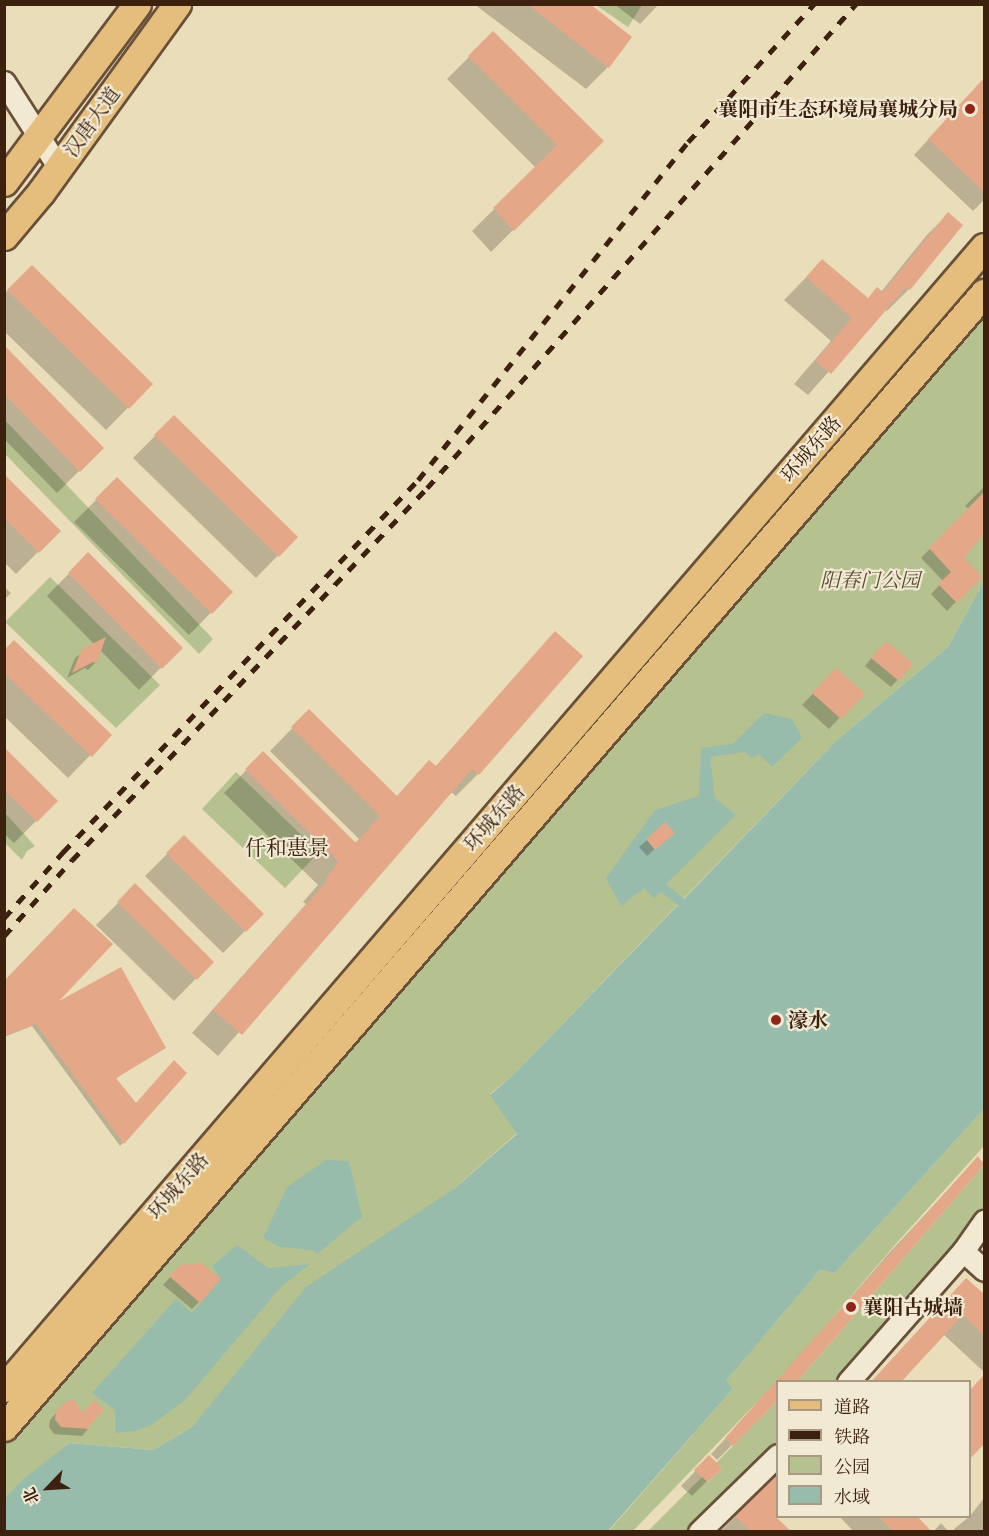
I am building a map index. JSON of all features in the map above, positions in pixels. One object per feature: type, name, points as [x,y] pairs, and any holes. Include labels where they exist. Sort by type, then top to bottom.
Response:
[{"type":"main road","name":"汉唐大道","points":[[4,182],[137,4]]},
{"type":"main road","name":"汉唐大道","points":[[4,236],[59,168],[177,4]]},
{"type":"main road","name":"环城东路","points":[[4,1388],[984,248]]},
{"type":"main road","name":"环城东路","points":[[4,1427],[984,293]]},
{"type":"street","points":[[4,82],[59,168]]},
{"type":"street","points":[[850,1380],[963,1251],[984,1221]]},
{"type":"street","points":[[963,1251],[984,1270]]},
{"type":"street","points":[[699,1532],[776,1456]]},
{"type":"green space","points":[[596,5],[642,5],[628,27]]},
{"type":"green space","name":"阳春门公园","points":[[984,293],[984,581],[948,647],[837,740],[514,1074],[490,1094],[517,1133],[217,1398],[192,1427],[153,1450],[70,1443],[5,1500],[5,1427]]},
{"type":"green space","points":[[4,419],[213,639],[199,654],[5,454]]},
{"type":"green space","points":[[50,577],[160,685],[116,728],[5,622]]},
{"type":"green space","points":[[236,772],[319,852],[285,888],[202,809]]},
{"type":"green space","points":[[5,813],[35,846],[27,851],[22,860],[5,843]]},
{"type":"green space","points":[[984,1109],[984,1146],[894,1246],[789,1369],[633,1531],[608,1532],[733,1389],[725,1382],[820,1270],[835,1273]]},
{"type":"green space","points":[[984,1165],[984,1221],[849,1380],[799,1380]]},
{"type":"green space","points":[[776,1402],[776,1456],[699,1531],[647,1532],[702,1477],[708,1482],[722,1468],[716,1463]]},
{"type":"water","name":"濠水","points":[[984,581],[984,1109],[835,1273],[820,1270],[726,1381],[733,1389],[608,1531],[5,1531],[4,1500],[23,1479],[70,1443],[153,1450],[192,1427],[306,1287],[455,1188],[517,1134],[490,1095],[514,1074],[678,905],[661,892],[654,898],[644,888],[621,906],[606,878],[655,810],[699,796],[701,748],[733,744],[764,713],[792,719],[802,738],[772,767],[759,754],[751,758],[745,752],[710,757],[715,798],[736,815],[666,884],[684,899],[837,740],[948,647]]},
{"type":"water","points":[[326,1160],[349,1161],[362,1217],[317,1254],[312,1250],[280,1247],[263,1238],[287,1187]]},
{"type":"water","points":[[237,1245],[268,1268],[310,1264],[281,1287],[186,1399],[153,1424],[136,1431],[115,1433],[115,1410],[92,1393],[176,1299],[192,1313],[221,1279],[212,1266]]},
{"type":"building","points":[[527,4],[590,4],[632,37],[609,68]]},
{"type":"building","points":[[493,31],[604,141],[514,231],[493,208],[557,145],[468,56]]},
{"type":"building","name":"襄阳市生态环境局襄城分局","points":[[984,78],[984,192],[928,139]]},
{"type":"building","points":[[948,212],[963,225],[910,290],[906,287],[831,374],[815,361],[852,318],[806,277],[822,259],[868,298],[877,287],[883,292]]},
{"type":"building","points":[[32,265],[153,384],[129,409],[7,290]]},
{"type":"building","points":[[4,345],[104,448],[80,472],[4,394]]},
{"type":"building","points":[[174,415],[298,537],[279,557],[154,435]]},
{"type":"building","points":[[4,474],[61,531],[39,553],[4,518]]},
{"type":"building","points":[[117,477],[233,592],[212,614],[95,499]]},
{"type":"building","points":[[984,492],[984,534],[964,558],[982,577],[957,603],[938,584],[951,572],[929,548]]},
{"type":"building","points":[[88,552],[183,648],[162,669],[68,573]]},
{"type":"building","points":[[555,631],[583,656],[479,775],[472,769],[242,1035],[213,1010],[327,881],[325,879],[339,862],[245,769],[263,751],[356,843],[380,816],[291,727],[309,709],[397,796],[429,760],[436,766]]},
{"type":"building","points":[[106,637],[97,663],[93,662],[72,673],[82,649]]},
{"type":"building","points":[[14,640],[112,735],[92,757],[4,673],[4,650]]},
{"type":"building","points":[[886,641],[913,664],[899,681],[871,658]]},
{"type":"building","points":[[836,668],[865,694],[841,719],[812,693]]},
{"type":"building","points":[[4,747],[58,801],[37,822],[4,790]]},
{"type":"building","points":[[665,822],[675,833],[655,850],[646,839]]},
{"type":"building","points":[[184,835],[264,914],[246,932],[166,853]]},
{"type":"building","points":[[135,883],[214,962],[197,980],[117,902]]},
{"type":"building","points":[[74,908],[113,944],[59,1001],[121,967],[166,1048],[116,1078],[136,1103],[174,1060],[187,1073],[124,1144],[36,1024],[4,1036],[4,981]]},
{"type":"building","name":"襄阳古城墙","points":[[978,1156],[984,1165],[799,1380],[777,1380]]},
{"type":"building","points":[[201,1263],[221,1279],[200,1303],[169,1276],[180,1265]]},
{"type":"building","points":[[966,1278],[984,1294],[984,1335],[963,1315],[903,1380],[873,1380]]},
{"type":"building","points":[[984,1375],[984,1444],[971,1458],[971,1389]]},
{"type":"building","name":"襄阳古城墙","points":[[776,1381],[776,1402],[733,1446],[725,1438]]},
{"type":"building","points":[[75,1400],[82,1413],[94,1400],[104,1410],[89,1426],[90,1429],[61,1427],[55,1420],[56,1411],[65,1402]]},
{"type":"building","points":[[709,1455],[722,1468],[708,1482],[694,1470]]},
{"type":"building","points":[[776,1474],[776,1518],[792,1532],[751,1532],[734,1515]]},
{"type":"building","points":[[880,1518],[919,1518],[932,1532],[893,1532]]},
{"type":"railway","points":[[4,918],[63,852],[418,480],[688,142],[814,4]]},
{"type":"railway","points":[[4,936],[72,860],[427,488],[856,4]]},
{"type":"place","name":"襄阳市生态环境局襄城分局","points":[[970,109]]},
{"type":"place","name":"濠水","points":[[776,1020]]},
{"type":"place","name":"襄阳古城墙","points":[[851,1307]]},
{"type":"district","name":"仟和惠景","points":[[287,848]]}]
